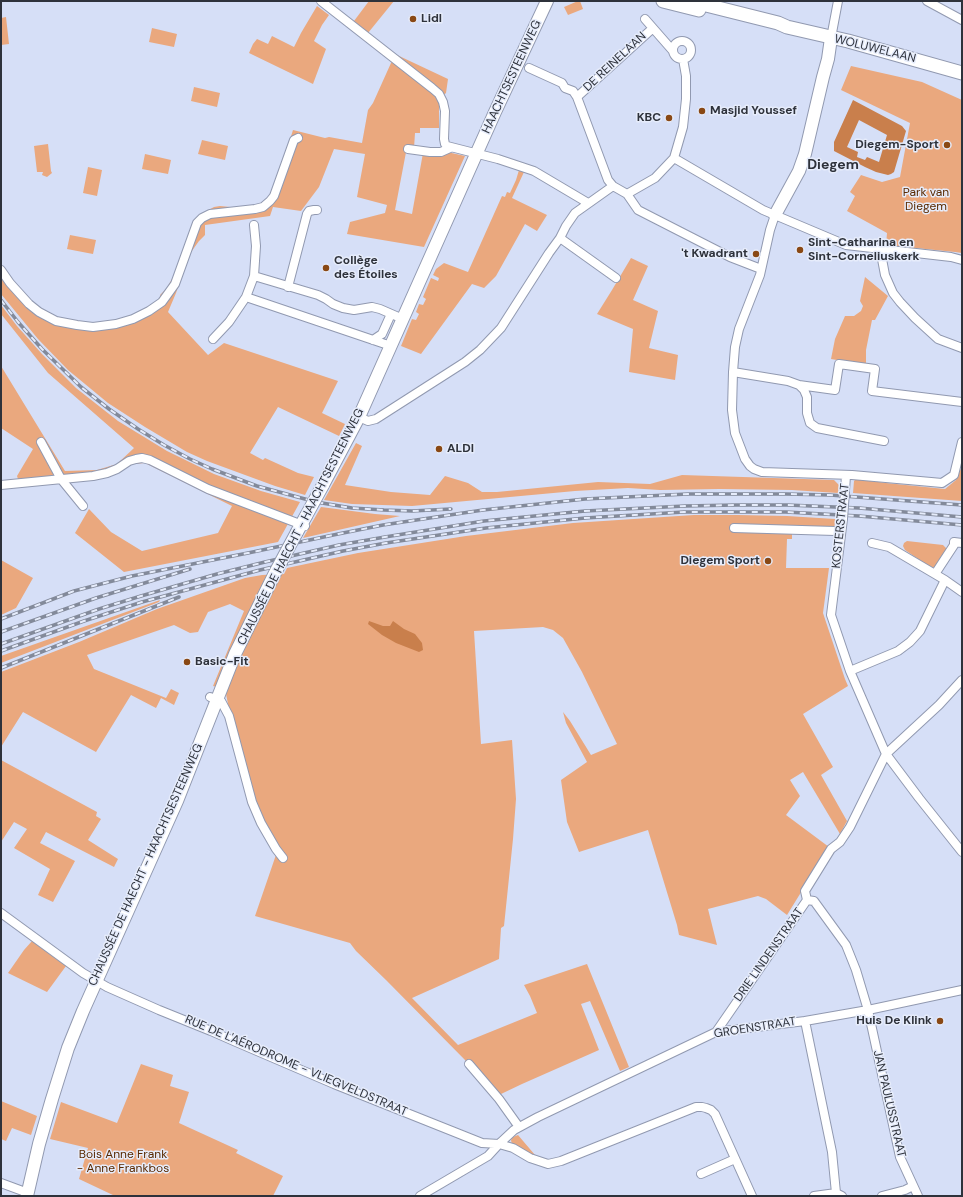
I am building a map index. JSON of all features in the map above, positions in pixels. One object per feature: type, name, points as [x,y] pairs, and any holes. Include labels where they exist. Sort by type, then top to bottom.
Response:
[{"type":"main road","name":"HAACHTSESTEENWEG","points":[[477,153],[547,1]]},
{"type":"main road","name":"WOLUWELAAN","points":[[663,1],[754,24],[775,28],[786,27]]},
{"type":"main road","name":"WOLUWELAAN","points":[[690,1],[778,22],[786,27],[885,51],[962,73]]},
{"type":"main road","points":[[775,215],[799,171],[806,154],[828,59],[831,38]]},
{"type":"main road","name":"CHAUSSÉE DE HAECHT - HAACHTSESTEENWEG","points":[[27,1194],[39,1144],[68,1048],[96,981],[177,801],[213,698],[299,524],[323,485],[359,417],[477,153]]},
{"type":"street","points":[[321,1],[439,94],[445,111],[444,142],[450,148],[477,153],[534,171],[588,203]]},
{"type":"street","points":[[831,38],[838,1]]},
{"type":"street","points":[[927,1],[962,20]]},
{"type":"street","points":[[645,19],[672,51],[675,57],[683,59],[691,52],[687,43],[682,41],[673,46],[672,51]]},
{"type":"street","name":"DE REINELAAN","points":[[577,97],[653,28]]},
{"type":"street","points":[[627,194],[655,178],[674,158],[682,128],[686,99],[686,76],[683,59]]},
{"type":"street","name":"DE REINELAAN","points":[[529,68],[562,83],[565,88],[573,91],[577,97],[608,180],[612,186]]},
{"type":"street","points":[[1,270],[10,283],[29,304],[39,312],[56,321],[93,326],[116,324],[133,319],[162,302],[175,284],[197,223],[202,218],[210,214],[255,210],[263,207],[270,201],[274,196],[294,140],[298,138]]},
{"type":"street","points":[[408,149],[441,152],[450,148]]},
{"type":"street","points":[[674,158],[763,210],[846,245],[951,257],[962,260]]},
{"type":"street","points":[[359,417],[368,421],[376,419],[465,362],[480,350],[501,328],[575,213],[612,186],[627,194],[638,210],[730,258],[762,269]]},
{"type":"street","points":[[288,287],[307,214],[309,211],[317,210]]},
{"type":"street","name":"KOSTERSTRAAT","points":[[775,215],[770,230],[762,269],[739,329],[735,346],[732,410],[735,433],[745,459],[754,469],[762,472],[846,475],[843,519],[831,616],[850,671],[886,754],[962,852]]},
{"type":"street","points":[[213,339],[229,322],[246,297],[254,276],[256,246],[254,225]]},
{"type":"street","points":[[560,238],[616,278]]},
{"type":"street","points":[[882,250],[885,274],[893,293],[900,302],[938,339],[962,348]]},
{"type":"street","points":[[254,276],[318,295],[343,308],[354,310],[372,307],[403,319]]},
{"type":"street","points":[[246,297],[391,346]]},
{"type":"street","points":[[373,340],[382,334],[391,314]]},
{"type":"street","points":[[733,372],[788,381],[799,385],[835,390],[839,364],[875,369],[872,391],[962,402]]},
{"type":"street","points":[[799,385],[804,390],[807,397],[807,413],[810,423],[817,428],[884,441]]},
{"type":"street","points":[[41,442],[61,480],[83,506]]},
{"type":"street","points":[[846,475],[942,482],[954,475],[962,442]]},
{"type":"street","points":[[1,485],[93,476],[117,469],[129,460],[142,458],[150,460],[208,489],[299,524]]},
{"type":"street","points":[[734,528],[835,531],[841,533]]},
{"type":"street","points":[[872,543],[889,547],[936,574],[962,592]]},
{"type":"street","points":[[936,574],[954,545],[958,543]]},
{"type":"street","points":[[850,671],[898,651],[910,642],[920,631],[945,580]]},
{"type":"street","points":[[886,754],[962,680]]},
{"type":"street","points":[[213,698],[221,701],[230,716],[252,802],[261,823],[283,858]]},
{"type":"street","name":"DRIE LINDENSTRAAT","points":[[716,1032],[807,900],[805,891],[831,849],[840,842],[850,827],[886,754]]},
{"type":"street","name":"JAN PAULUSSTRAAT","points":[[807,900],[814,901],[846,946],[856,970],[868,1010],[900,1157],[918,1196]]},
{"type":"street","name":"RUE DE L'AÉRODROME - VLIEGVELDSTRAAT","points":[[1,913],[83,973],[107,987],[334,1084],[482,1143],[499,1144],[513,1148],[530,1158],[548,1164],[561,1162],[696,1107],[702,1106],[711,1110],[715,1114],[735,1159]]},
{"type":"street","name":"GROENSTRAAT","points":[[420,1196],[488,1156],[499,1144],[519,1127],[716,1032],[805,1021],[868,1010],[962,990]]},
{"type":"street","points":[[805,1021],[832,1152],[839,1194],[814,1196]]},
{"type":"street","points":[[469,1064],[499,1099],[519,1127]]},
{"type":"street","points":[[701,1174],[735,1159],[752,1196]]},
{"type":"street","points":[[1,1183],[27,1194]]},
{"type":"street","points":[[884,1196],[913,1186]]},
{"type":"green space","points":[[369,1],[394,1],[368,33],[354,21]]},
{"type":"green space","points":[[580,1],[583,9],[568,15],[564,7]]},
{"type":"green space","points":[[317,6],[329,15],[314,41],[326,49],[313,84],[249,53],[257,39],[268,44],[272,36],[294,47]]},
{"type":"green space","points":[[6,17],[9,44],[1,45],[1,18]]},
{"type":"green space","points":[[152,28],[177,34],[174,47],[149,42]]},
{"type":"green space","points":[[397,55],[448,79],[446,93],[439,99],[439,128],[420,128],[420,133],[415,133],[414,148],[407,147],[395,210],[412,214],[423,153],[447,152],[465,156],[424,247],[347,234],[350,222],[385,213],[387,205],[357,197],[365,154],[334,149],[319,187],[301,211],[273,207],[270,216],[205,225],[205,235],[189,255],[168,312],[208,355],[224,343],[338,381],[322,413],[345,424],[339,436],[278,407],[250,453],[263,460],[265,458],[298,473],[314,477],[305,495],[275,486],[187,452],[108,403],[68,370],[38,339],[1,294],[1,274],[45,319],[101,330],[163,302],[160,295],[167,288],[174,275],[196,219],[201,214],[214,207],[220,206],[241,208],[263,203],[268,199],[280,171],[293,130],[325,138],[329,137],[362,143],[368,110],[373,103],[391,63]]},
{"type":"green space","name":"Park van Diegem","points":[[851,66],[922,82],[962,100],[962,253],[886,245],[887,233],[847,211],[855,196],[850,192],[861,175],[882,182],[900,177],[910,123],[841,90]]},
{"type":"green space","points":[[194,87],[220,93],[217,107],[191,101]]},
{"type":"green space","points":[[202,140],[228,146],[225,160],[198,154]]},
{"type":"green space","points":[[48,144],[52,173],[47,177],[42,175],[43,172],[37,172],[34,146]]},
{"type":"green space","points":[[145,154],[171,160],[168,174],[142,169]]},
{"type":"green space","points":[[88,167],[102,170],[97,196],[83,193]]},
{"type":"green space","points":[[519,170],[524,172],[512,198],[547,215],[537,231],[525,224],[496,276],[484,288],[472,284],[421,354],[401,346],[412,319],[416,320],[419,314],[416,312],[419,304],[423,305],[426,299],[423,297],[431,278],[438,281],[439,278],[433,275],[436,269],[444,263],[468,272],[502,196],[505,197],[507,192],[510,193]]},
{"type":"green space","points":[[70,235],[96,240],[93,254],[67,249]]},
{"type":"green space","points":[[631,258],[648,266],[633,300],[658,311],[649,348],[678,355],[675,380],[629,372],[633,329],[597,314]]},
{"type":"green space","points":[[865,277],[888,296],[875,320],[872,320],[866,350],[866,365],[831,359],[835,339],[845,316],[854,316],[861,311],[863,306],[860,301]]},
{"type":"green space","points":[[1,305],[17,326],[42,354],[76,388],[118,421],[167,451],[214,474],[261,491],[300,502],[278,542],[124,572],[75,533],[89,509],[111,532],[142,551],[218,533],[232,506],[145,463],[131,464],[120,471],[18,479],[17,476],[33,449],[1,428],[1,366],[65,471],[97,470],[117,464],[134,448],[48,373],[1,314]]},
{"type":"green space","points":[[356,443],[362,446],[345,485],[391,492],[430,495],[445,476],[468,483],[482,492],[497,492],[598,482],[650,484],[682,475],[834,480],[839,485],[838,493],[792,490],[660,490],[628,488],[575,491],[412,506],[352,504],[324,500]]},
{"type":"green space","points":[[962,466],[962,501],[853,493],[854,481],[856,479],[945,489],[956,480]]},
{"type":"green space","points":[[321,507],[375,514],[400,516],[303,538]]},
{"type":"green space","points":[[694,515],[787,516],[835,519],[834,534],[792,533],[792,539],[787,539],[786,568],[829,568],[823,613],[848,686],[803,714],[833,767],[821,775],[847,821],[840,834],[803,772],[790,780],[800,796],[786,815],[829,847],[787,915],[766,899],[758,896],[708,909],[717,945],[679,935],[648,830],[579,852],[567,822],[561,780],[587,762],[566,723],[563,712],[591,755],[617,744],[582,672],[563,638],[553,630],[543,627],[474,631],[481,744],[512,740],[516,799],[504,926],[501,928],[499,959],[412,998],[458,1045],[537,1013],[524,985],[587,964],[629,1067],[620,1071],[590,1001],[581,1004],[599,1050],[522,1084],[499,1096],[491,1092],[465,1060],[356,951],[350,943],[255,916],[278,849],[253,801],[225,689],[213,686],[244,611],[230,604],[208,612],[198,632],[190,633],[174,625],[87,655],[94,669],[166,698],[171,689],[179,693],[174,705],[161,698],[156,708],[131,695],[96,752],[23,712],[1,747],[1,672],[79,642],[157,609],[245,578],[262,575],[284,574],[287,568],[358,553],[466,536],[573,523]]},
{"type":"green space","points":[[907,541],[943,545],[946,548],[946,553],[937,566],[930,567],[905,550],[903,546]]},
{"type":"green space","points":[[1,560],[33,578],[16,608],[1,615]]},
{"type":"green space","points":[[160,600],[159,602],[1,663],[1,656]]},
{"type":"green space","points":[[1,760],[97,812],[96,816],[101,819],[88,840],[118,859],[114,867],[46,832],[40,843],[75,861],[53,902],[38,895],[50,869],[14,848],[27,829],[14,822],[1,842]]},
{"type":"green space","points":[[32,941],[66,966],[47,992],[8,973]]},
{"type":"green space","name":"Bois Anne Frank - Anne Frankbos","points":[[141,1064],[173,1075],[170,1086],[189,1092],[179,1123],[238,1150],[236,1153],[283,1176],[273,1196],[115,1196],[79,1179],[88,1148],[50,1139],[61,1102],[117,1123]]},
{"type":"green space","points":[[1,1101],[37,1116],[31,1135],[12,1128],[6,1141],[1,1139]]},
{"type":"green space","points":[[518,1135],[535,1155],[534,1157],[512,1145],[511,1140],[513,1137]]},
{"type":"shaded area","points":[[853,100],[902,126],[906,131],[894,172],[888,175],[876,172],[834,151],[834,142]],"holes":[[[859,120],[887,135],[879,162],[867,157],[865,160],[857,157],[858,152],[847,147]]]},
{"type":"shaded area","points":[[369,621],[383,626],[390,626],[393,621],[404,629],[415,634],[422,643],[423,650],[419,652],[396,643],[382,635],[368,624]]},
{"type":"railway","points":[[1,300],[42,349],[81,387],[138,429],[190,459],[257,486],[316,502],[352,508],[384,510],[412,511],[451,509]]},
{"type":"railway","points":[[1,619],[74,591],[132,576],[383,525],[483,510],[585,499],[688,494],[830,495],[962,505]]},
{"type":"railway","points":[[1,644],[99,609],[217,574],[339,545],[484,521],[585,511],[736,505],[787,505],[859,508],[962,517]]},
{"type":"railway","points":[[1,651],[142,602],[260,570],[386,543],[486,528],[585,518],[684,512],[786,512],[859,516],[962,525]]},
{"type":"railway","points":[[1,632],[96,598],[190,569]]},
{"type":"railway","points":[[1,668],[179,597]]},
{"type":"place","name":"Lidl","points":[[413,19]]},
{"type":"place","name":"Masjid Youssef","points":[[702,111]]},
{"type":"place","name":"KBC","points":[[669,118]]},
{"type":"place","name":"Diegem-Sport","points":[[947,145]]},
{"type":"place","name":"Sint-Catharina en Sint-Corneliuskerk","points":[[800,250]]},
{"type":"place","name":"'t Kwadrant","points":[[756,254]]},
{"type":"place","name":"Collège des Étoiles","points":[[326,268]]},
{"type":"place","name":"ALDI","points":[[439,449]]},
{"type":"place","name":"Diegem Sport","points":[[768,561]]},
{"type":"place","name":"Basic-Fit","points":[[187,662]]},
{"type":"place","name":"Huis De Klink","points":[[940,1021]]},
{"type":"district","name":"Diegem","points":[[833,165]]}]
